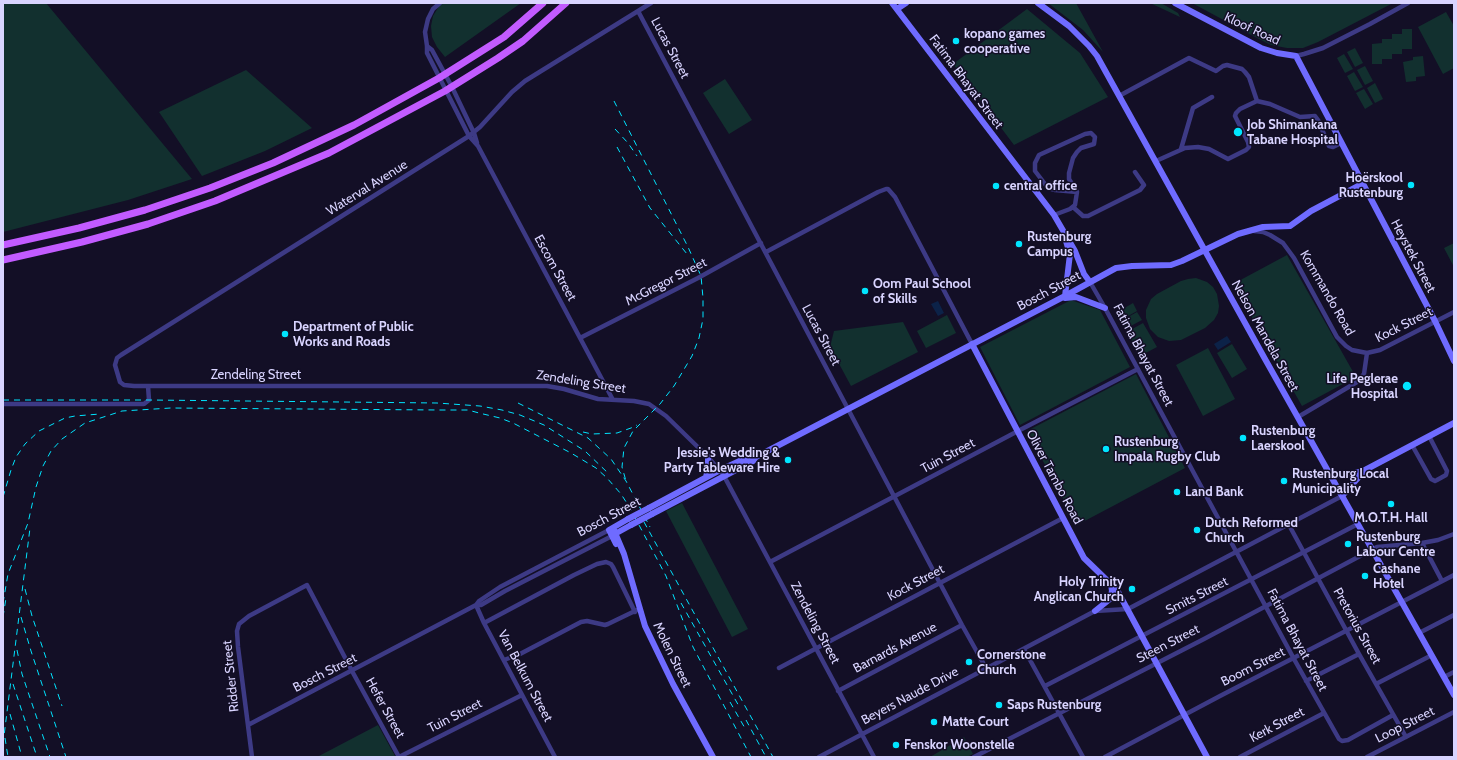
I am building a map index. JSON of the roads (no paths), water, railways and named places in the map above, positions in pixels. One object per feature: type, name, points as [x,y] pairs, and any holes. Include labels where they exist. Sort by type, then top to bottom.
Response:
[{"type":"main road","points":[[3,245],[80,228],[145,210],[210,188],[326,139],[442,76],[504,37],[543,3]]},
{"type":"main road","points":[[3,260],[148,224],[215,201],[329,154],[445,91],[498,58],[524,41],[566,3]]},
{"type":"main road","name":"Fatima Bhayat Street","points":[[892,3],[1054,216],[1075,251],[1084,274],[1090,282]]},
{"type":"main road","points":[[897,9],[906,3]]},
{"type":"main road","name":"Nelson Mandela Street","points":[[1038,3],[1069,26],[1097,56],[1264,359],[1454,695]]},
{"type":"main road","name":"Kloof Road","points":[[1175,3],[1261,48],[1277,53],[1296,56]]},
{"type":"main road","name":"Heystek Street","points":[[1296,56],[1454,360]]},
{"type":"main road","name":"Bosch Street","points":[[612,532],[623,530],[650,511],[706,477],[744,459],[756,457],[1120,267],[1170,265],[1182,261],[1234,235],[1269,226],[1290,226],[1311,211],[1362,184]]},
{"type":"main road","points":[[1043,202],[1069,249],[1069,265],[1063,297],[1076,297],[1106,308]]},
{"type":"main road","name":"Oliver Tambo Road","points":[[972,344],[1084,558],[1117,590],[1207,757]]},
{"type":"main road","name":"Beyers Naude Drive","points":[[1342,496],[1365,470],[1454,423]]},
{"type":"main road","points":[[706,477],[708,457]]},
{"type":"main road","name":"Bosch Street","points":[[612,532],[628,518],[650,511],[724,476],[753,461],[756,457]]},
{"type":"main road","points":[[1328,471],[1342,476],[1348,476],[1365,470]]},
{"type":"main road","points":[[621,547],[623,530]]},
{"type":"main road","points":[[612,532],[621,547],[624,557]]},
{"type":"main road","points":[[612,532],[619,551],[624,557]]},
{"type":"main road","name":"Molen Street","points":[[624,557],[638,610],[645,626],[661,661],[713,757]]},
{"type":"main road","points":[[1095,611],[1110,599],[1112,592],[1111,584]]},
{"type":"street","points":[[440,3],[428,19],[425,32],[427,52],[442,76]]},
{"type":"street","name":"Waterval Avenue","points":[[134,386],[124,385],[120,382],[115,365],[121,355],[472,134],[521,84],[651,3]]},
{"type":"street","name":"Kloof Road","points":[[1296,56],[1323,48],[1408,3]]},
{"type":"street","name":"Lucas Street","points":[[638,11],[986,668]]},
{"type":"street","points":[[1119,96],[1189,58],[1216,71],[1227,65],[1242,69],[1248,74],[1257,101]]},
{"type":"street","name":"Escom Street","points":[[442,76],[452,87],[478,146],[613,400]]},
{"type":"street","name":"Escom Street","points":[[442,76],[445,91],[472,134]]},
{"type":"street","points":[[1181,149],[1193,108],[1212,97]]},
{"type":"street","points":[[1156,161],[1181,149],[1192,147],[1214,151],[1228,159],[1246,150],[1249,147],[1248,142],[1236,113],[1240,109],[1257,101],[1270,104],[1300,117],[1315,116],[1329,146],[1333,147],[1341,143]]},
{"type":"street","points":[[1054,216],[1073,207],[1076,202],[1077,192],[1069,179],[1069,173],[1073,158],[1077,152],[1081,148],[1094,144],[1095,137],[1091,133],[1085,134],[1039,155],[1035,163],[1035,171],[1048,188],[1077,192]]},
{"type":"street","points":[[1073,207],[1083,216],[1088,216],[1140,190],[1144,185],[1135,172]]},
{"type":"street","name":"Oliver Tambo Road","points":[[766,252],[882,190],[891,190],[972,344]]},
{"type":"street","name":"Kommando Road","points":[[1249,231],[1263,232],[1283,243],[1294,258],[1337,338],[1352,350],[1367,353]]},
{"type":"street","name":"McGregor Street","points":[[580,338],[761,244]]},
{"type":"street","name":"Fatima Bhayat Street","points":[[1090,282],[1106,308],[1306,681],[1339,739],[1346,741],[1393,715]]},
{"type":"street","name":"Kock Street","points":[[1298,417],[1357,382],[1364,374],[1367,353],[1380,350],[1454,312]]},
{"type":"street","name":"Tuin Street","points":[[770,562],[1138,369]]},
{"type":"street","name":"Zendeling Street","points":[[134,386],[547,386],[564,389],[598,399],[634,401],[650,404],[666,416],[708,457],[724,476],[874,757]]},
{"type":"street","points":[[3,404],[144,404],[149,400],[148,386]]},
{"type":"street","points":[[1412,445],[1432,479],[1435,481],[1437,480],[1446,475],[1447,471],[1429,436]]},
{"type":"street","name":"Beyers Naude Drive","points":[[820,757],[1095,611],[1128,609],[1342,496]]},
{"type":"street","name":"Kock Street","points":[[779,668],[1063,518]]},
{"type":"street","name":"Pretorius Street","points":[[1289,524],[1359,654],[1406,737]]},
{"type":"street","name":"Smits Street","points":[[1045,686],[1358,524]]},
{"type":"street","name":"Bosch Street","points":[[248,725],[476,605],[481,605],[612,532]]},
{"type":"street","name":"Steen Street","points":[[974,757],[1372,550],[1382,546],[1422,544],[1454,534]]},
{"type":"street","points":[[1422,544],[1442,581]]},
{"type":"street","points":[[484,623],[574,575],[597,564],[606,562],[611,564],[638,610],[605,625],[590,621],[581,622],[520,654],[504,660]]},
{"type":"street","name":"Boom Street","points":[[1105,757],[1454,575]]},
{"type":"street","name":"Hefer Street","points":[[307,585],[399,757]]},
{"type":"street","name":"Ridder Street","points":[[252,757],[237,636],[239,624],[249,616],[307,585]]},
{"type":"street","name":"Van Belkum Street","points":[[476,605],[484,623],[555,757]]},
{"type":"street","points":[[1419,633],[1454,615]]},
{"type":"street","name":"Barnards Avenue","points":[[838,691],[962,625]]},
{"type":"street","points":[[1024,649],[1083,757]]},
{"type":"street","points":[[1306,681],[1359,654]]},
{"type":"street","points":[[1376,684],[1432,655]]},
{"type":"street","points":[[1444,677],[1454,672]]},
{"type":"street","name":"Tuin Street","points":[[399,757],[522,695]]},
{"type":"street","name":"Loop Street","points":[[1367,757],[1454,712]]},
{"type":"street","name":"Kerk Street","points":[[1240,757],[1324,713]]},
{"type":"water","points":[[938,301],[944,313],[938,316],[931,304]]},
{"type":"water","points":[[1227,336],[1231,342],[1218,350],[1214,344]]},
{"type":"railway","points":[[614,101],[688,247],[701,276],[703,298],[703,319],[699,338],[692,356],[674,386],[660,404],[633,431],[624,448],[622,467],[626,481]]},
{"type":"railway","points":[[615,129],[628,143],[637,156]]},
{"type":"railway","points":[[617,147],[650,208],[687,254]]},
{"type":"railway","points":[[3,400],[437,403],[480,406],[520,415],[544,425],[585,451],[609,474]]},
{"type":"railway","points":[[518,403],[588,438],[611,459],[626,481],[650,527]]},
{"type":"railway","points":[[3,603],[8,574],[28,523],[36,487],[43,466],[51,451],[62,439],[85,423],[122,411],[171,408],[468,410],[513,423],[571,453],[596,468],[621,494],[666,576],[693,647],[751,757]]},
{"type":"railway","points":[[3,497],[16,457],[25,444],[39,431],[65,418],[100,414]]},
{"type":"railway","points":[[583,432],[592,434],[617,433],[637,425]]},
{"type":"railway","points":[[644,522],[773,757]]},
{"type":"railway","points":[[3,744],[30,528]]},
{"type":"railway","points":[[25,589],[32,616],[62,706]]},
{"type":"railway","points":[[3,617],[6,598]]},
{"type":"railway","points":[[681,603],[740,708]]},
{"type":"railway","points":[[21,617],[66,757]]},
{"type":"railway","points":[[17,650],[22,674],[50,757]]},
{"type":"railway","points":[[13,684],[37,757]]},
{"type":"railway","points":[[730,702],[746,730]]},
{"type":"railway","points":[[10,714],[22,757]]},
{"type":"railway","points":[[746,720],[766,757]]},
{"type":"railway","points":[[5,738],[8,757]]},
{"type":"place","name":"kopano games cooperative","points":[[956,41]]},
{"type":"place","name":"Job Shimankana Tabane Hospital","points":[[1238,132]]},
{"type":"place","name":"Hoërskool Rustenburg","points":[[1411,185]]},
{"type":"place","name":"central office","points":[[996,186]]},
{"type":"place","name":"Rustenburg Campus","points":[[1019,244]]},
{"type":"place","name":"Oom Paul School of Skills","points":[[865,291]]},
{"type":"place","name":"Department of Public Works and Roads","points":[[285,334]]},
{"type":"place","name":"Life Peglerae Hospital","points":[[1407,386]]},
{"type":"place","name":"Rustenburg Laerskool","points":[[1243,438]]},
{"type":"place","name":"Rustenburg Impala Rugby Club","points":[[1106,449]]},
{"type":"place","name":"Jessie's Wedding & Party Tableware Hire","points":[[788,460]]},
{"type":"place","name":"Rustenburg Local Municipality","points":[[1284,481]]},
{"type":"place","name":"Land Bank","points":[[1177,492]]},
{"type":"place","name":"M.O.T.H. Hall","points":[[1391,504]]},
{"type":"place","name":"Dutch Reformed Church","points":[[1197,530]]},
{"type":"place","name":"Rustenburg Labour Centre","points":[[1348,544]]},
{"type":"place","name":"Cashane Hotel","points":[[1365,576]]},
{"type":"place","name":"Holy Trinity Anglican Church","points":[[1132,589]]},
{"type":"place","name":"Cornerstone Church","points":[[969,662]]},
{"type":"place","name":"Saps Rustenburg","points":[[999,705]]},
{"type":"place","name":"Matte Court","points":[[934,722]]},
{"type":"place","name":"Fenskor Woonstelle","points":[[896,745]]}]
